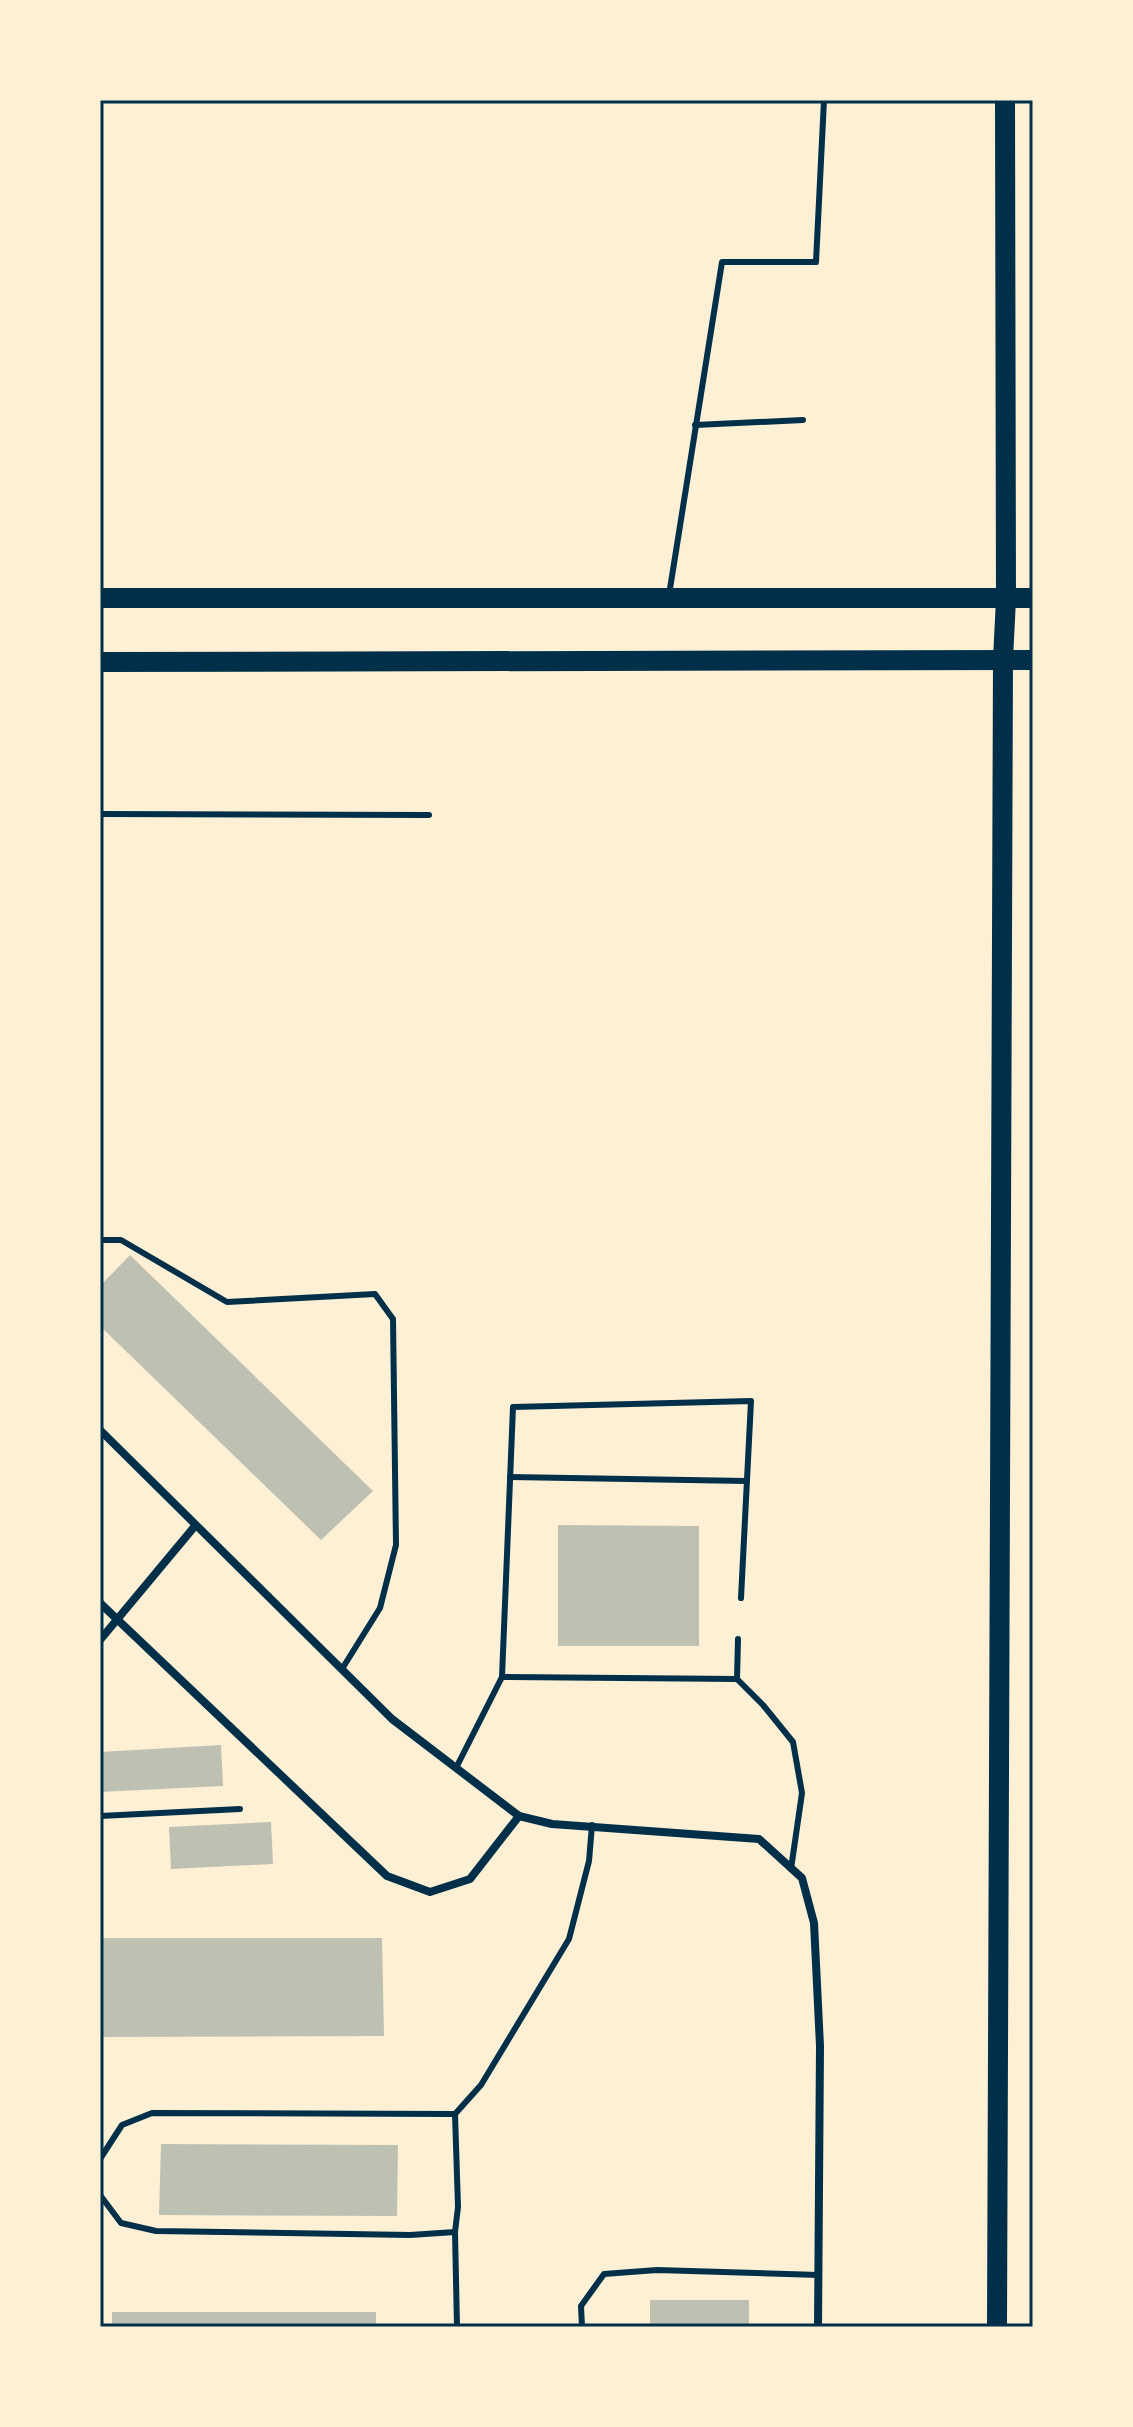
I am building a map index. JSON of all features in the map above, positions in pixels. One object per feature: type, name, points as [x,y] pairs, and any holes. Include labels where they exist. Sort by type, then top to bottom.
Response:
[{"type":"main road","points":[[997,2327],[1003,659],[1006,599],[1005,100]]},
{"type":"main road","points":[[100,598],[1033,598]]},
{"type":"main road","points":[[100,662],[1033,660]]},
{"type":"street","points":[[100,1430],[392,1719],[519,1816],[552,1824],[759,1839],[802,1878],[814,1923],[820,2046],[818,2327]]},
{"type":"street","points":[[100,1640],[195,1526]]},
{"type":"street","points":[[100,1603],[387,1876],[430,1892],[470,1879],[519,1816]]},
{"type":"lane","points":[[669,599],[722,262],[816,262],[824,100]]},
{"type":"lane","points":[[695,425],[803,420]]},
{"type":"lane","points":[[100,814],[429,815]]},
{"type":"lane","points":[[100,1240],[121,1240],[227,1302],[375,1294],[393,1319],[396,1545],[380,1608],[342,1669]]},
{"type":"lane","points":[[456,1768],[502,1677],[513,1407],[751,1401],[741,1598]]},
{"type":"lane","points":[[510,1477],[747,1481]]},
{"type":"lane","points":[[737,1679],[738,1639]]},
{"type":"lane","points":[[502,1677],[737,1679],[793,1742],[802,1793],[791,1869]]},
{"type":"lane","points":[[100,1816],[240,1809]]},
{"type":"lane","points":[[457,2327],[455,2114],[481,2085],[569,1939],[589,1861],[592,1825]]},
{"type":"lane","points":[[100,2159],[122,2125],[152,2113],[455,2114]]},
{"type":"lane","points":[[100,2195],[121,2223],[156,2231],[410,2235],[455,2232]]},
{"type":"lane","points":[[582,2327],[581,2306],[604,2274],[657,2270],[819,2275]]},
{"type":"building","points":[[130,1255],[373,1491],[321,1540],[100,1326],[100,1286]]},
{"type":"building","points":[[558,1525],[699,1526],[699,1646],[558,1646]]},
{"type":"building","points":[[221,1745],[223,1786],[100,1792],[100,1752]]},
{"type":"building","points":[[271,1822],[273,1864],[171,1869],[169,1827]]},
{"type":"building","points":[[100,1938],[382,1938],[384,2036],[100,2037]]},
{"type":"building","points":[[161,2144],[398,2145],[397,2216],[159,2215]]},
{"type":"building","points":[[650,2300],[749,2300],[749,2327],[650,2327]]},
{"type":"building","points":[[112,2312],[376,2312],[376,2327],[112,2327]]}]
